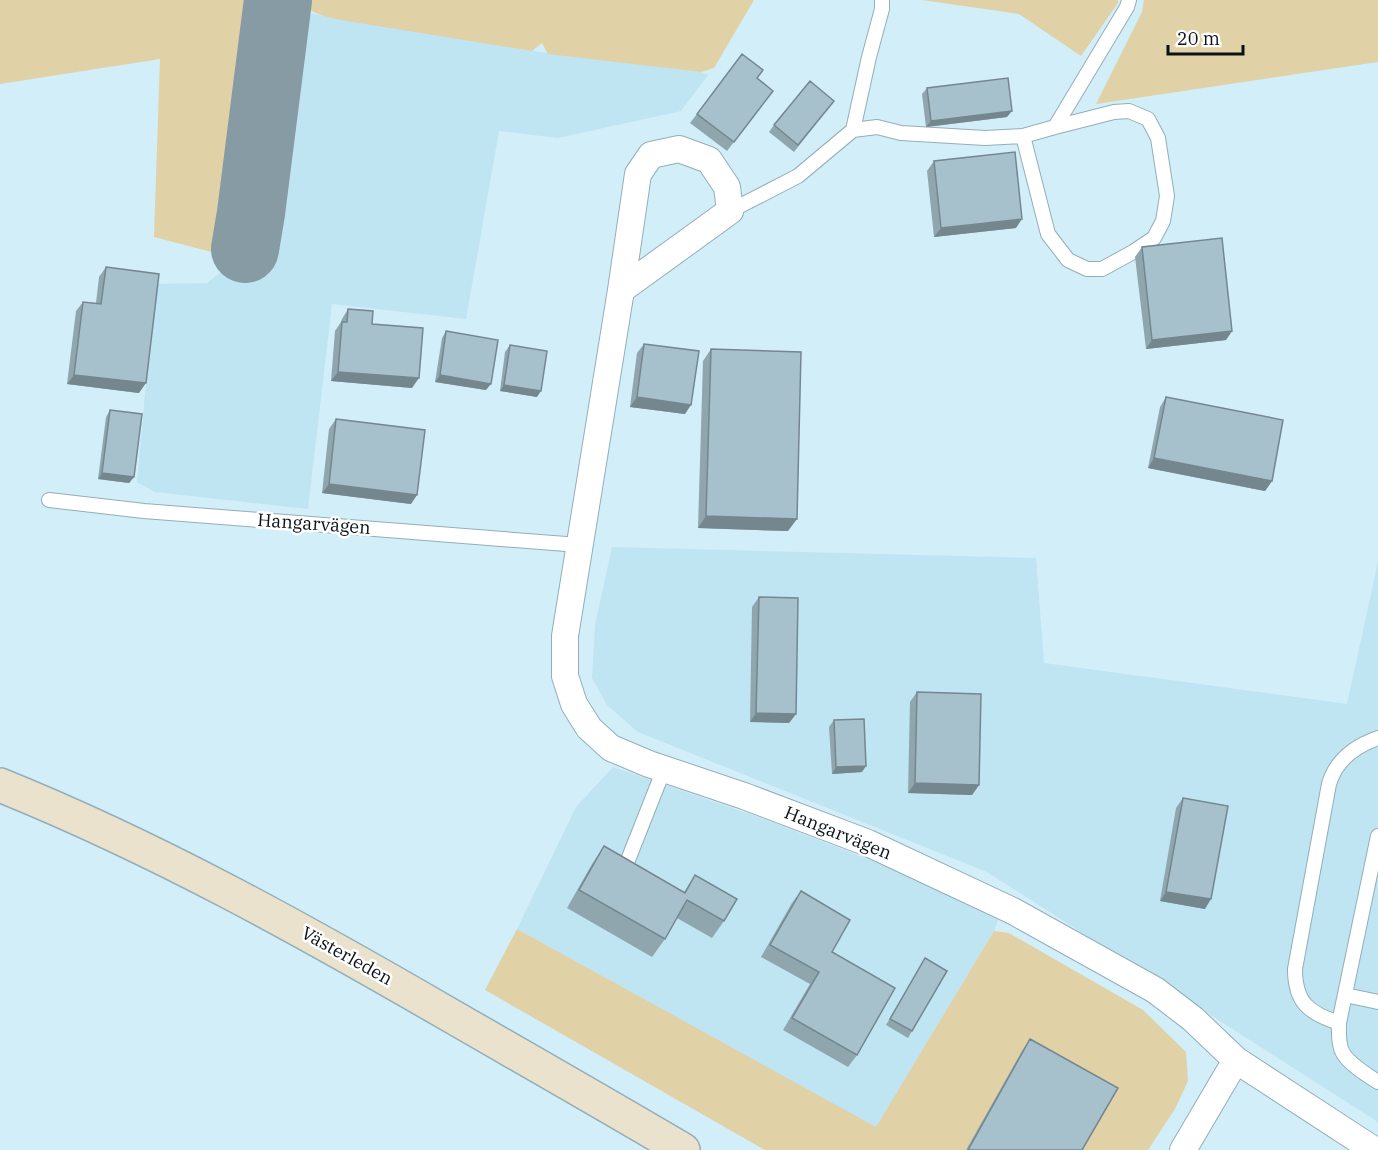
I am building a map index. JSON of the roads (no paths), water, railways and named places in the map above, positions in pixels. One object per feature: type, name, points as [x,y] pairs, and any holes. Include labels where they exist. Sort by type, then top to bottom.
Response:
[{"type":"street","name":"Hangarvägen","points":[[730,211],[727,187],[709,160],[679,149],[651,155],[638,174],[566,636],[565,676],[574,704],[590,728],[611,748],[868,843],[1013,911],[1155,990],[1193,1019],[1236,1060],[1374,1150]]},
{"type":"street","points":[[621,290],[730,211]]},
{"type":"street","name":"Västerleden","points":[[0,785],[96,826],[176,864],[337,949],[683,1150]]},
{"type":"street","points":[[1183,1150],[1236,1060]]},
{"type":"lane","points":[[853,130],[882,9],[882,0]]},
{"type":"lane","points":[[1055,127],[1129,0]]},
{"type":"lane","points":[[730,211],[798,177],[853,130],[878,127],[901,133],[985,138],[1023,136],[1114,112],[1129,111],[1148,119],[1158,138],[1167,196],[1163,222],[1154,238],[1102,269],[1087,269],[1068,260],[1048,234],[1023,136]]},
{"type":"lane","name":"Hangarvägen","points":[[49,500],[144,511],[579,545]]},
{"type":"lane","points":[[1339,1023],[1321,1017],[1306,1006],[1297,990],[1295,969],[1332,772],[1341,760],[1358,747],[1378,738]]},
{"type":"lane","points":[[628,860],[664,769]]},
{"type":"lane","points":[[1378,836],[1339,1023],[1339,1039],[1342,1053],[1357,1068],[1378,1082]]},
{"type":"lane","points":[[1345,995],[1378,1002]]},
{"type":"lane","points":[[1374,1150],[1378,1141]]}]
